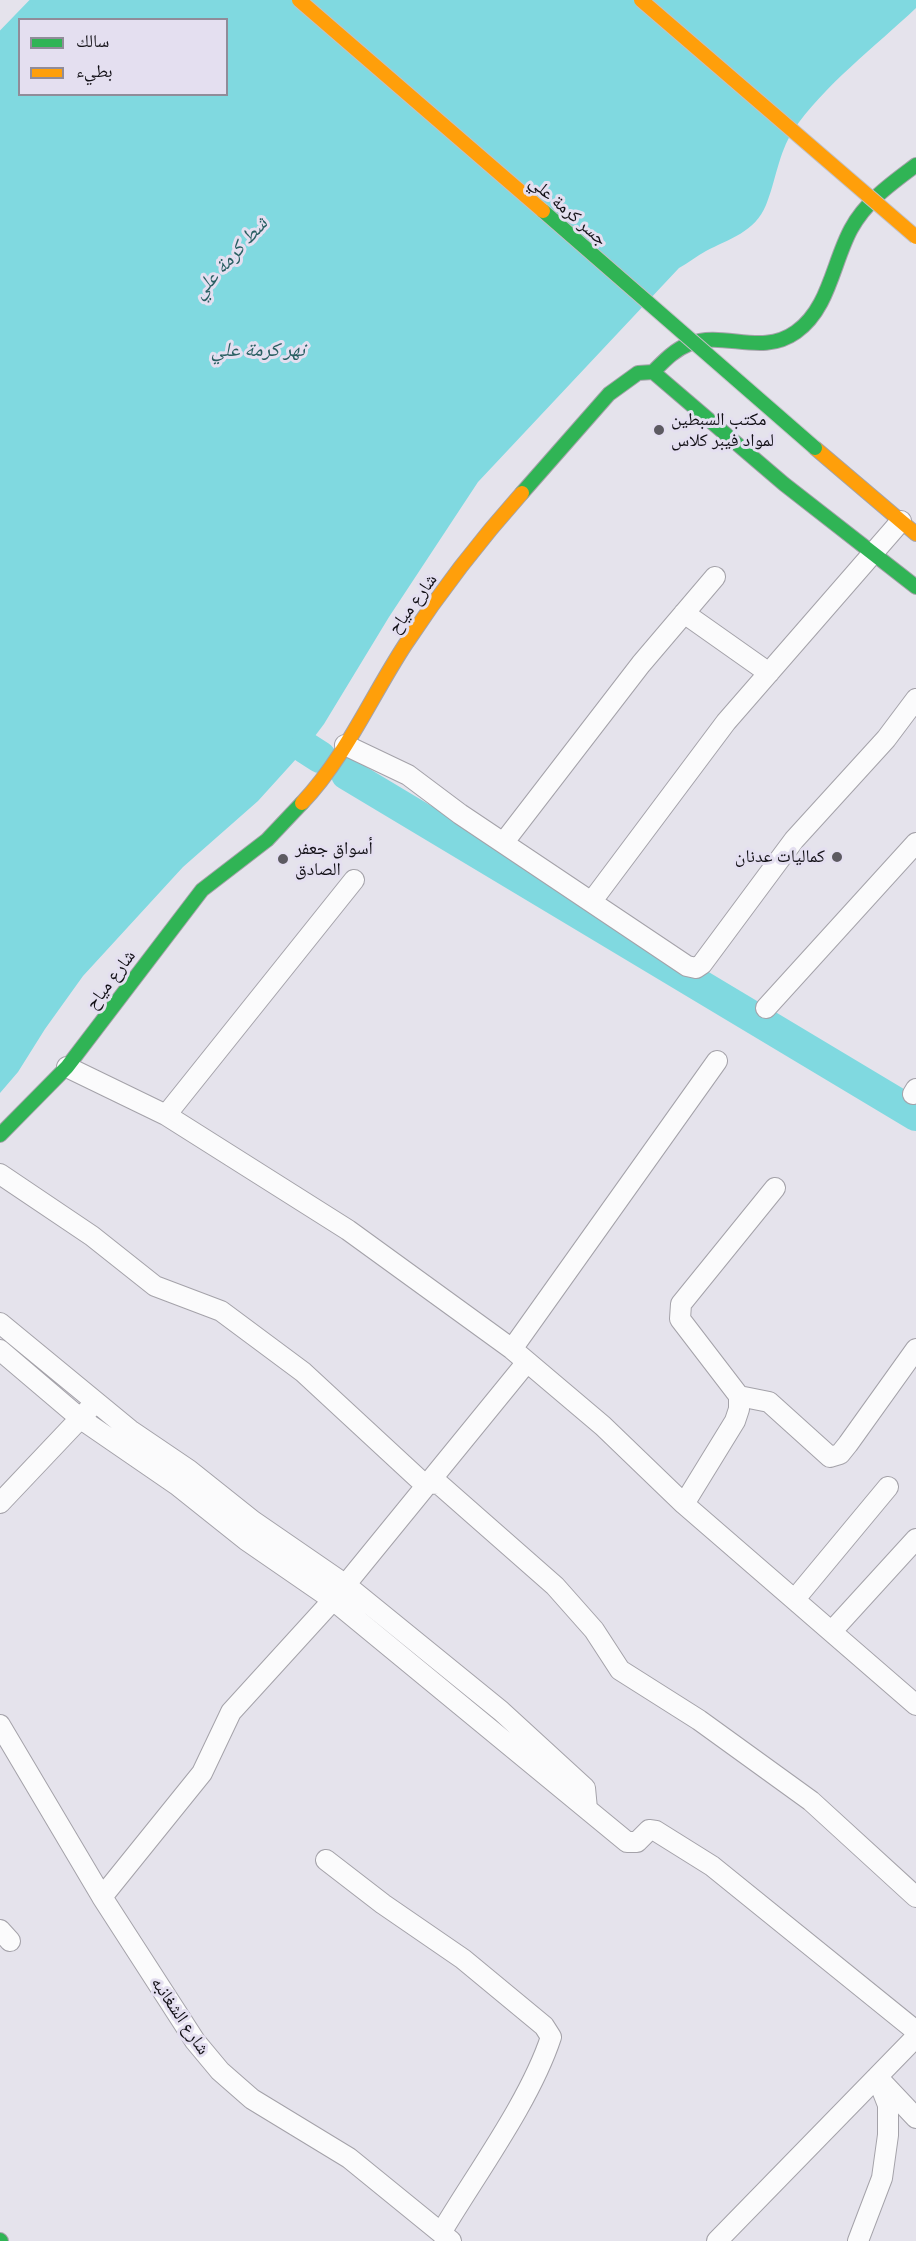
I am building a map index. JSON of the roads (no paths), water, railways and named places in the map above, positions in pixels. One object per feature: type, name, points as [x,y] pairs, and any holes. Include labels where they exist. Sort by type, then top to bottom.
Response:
[{"type":"main road","name":"جسر كرمة علي","points":[[299,0],[916,534]]},
{"type":"main road","points":[[641,0],[916,237]]},
{"type":"main road","points":[[916,165],[882,191],[860,214],[844,243],[825,292],[810,317],[794,333],[784,339],[762,344],[716,339],[693,341],[673,351],[653,372],[784,484],[916,587]]},
{"type":"main road","name":"شارع مياح","points":[[0,1135],[67,1067],[202,890],[267,840],[307,798],[345,745],[405,645],[488,531],[602,401],[638,373],[653,372]]},
{"type":"street","points":[[592,901],[726,722],[901,521]]},
{"type":"street","points":[[504,842],[641,664],[714,577]]},
{"type":"street","points":[[684,613],[769,673]]},
{"type":"street","points":[[345,745],[408,775],[460,814],[687,966],[696,969],[794,840],[886,739],[916,699]]},
{"type":"street","points":[[766,1008],[916,843]]},
{"type":"street","points":[[166,1115],[354,880]]},
{"type":"street","points":[[512,1349],[717,1060]]},
{"type":"street","points":[[67,1067],[166,1115],[348,1230],[512,1349],[603,1426],[684,1504],[832,1631],[913,1695]]},
{"type":"street","points":[[0,1174],[92,1236],[155,1286],[221,1311],[303,1372],[423,1483],[439,1484],[555,1586],[594,1630],[620,1670],[699,1720],[810,1801],[916,1897]]},
{"type":"street","points":[[684,1504],[735,1421],[739,1409],[739,1396],[680,1319],[681,1304],[775,1188]]},
{"type":"street","points":[[0,1323],[130,1430],[189,1470],[253,1521],[346,1585],[501,1712],[585,1788],[587,1809]]},
{"type":"street","points":[[739,1396],[769,1402],[830,1457],[840,1454],[844,1449],[916,1349]]},
{"type":"street","points":[[0,1350],[81,1419],[177,1485],[246,1540],[333,1600],[627,1842],[637,1842],[649,1830],[657,1831],[712,1866],[916,2031]]},
{"type":"street","points":[[102,1897],[202,1773],[231,1712],[346,1585],[527,1362]]},
{"type":"street","points":[[0,1503],[95,1402]]},
{"type":"street","points":[[795,1599],[888,1487]]},
{"type":"street","points":[[832,1631],[916,1539]]},
{"type":"street","points":[[488,1728],[501,1712]]},
{"type":"street","name":"شارع الشغانبه","points":[[0,1725],[102,1897],[195,2041],[220,2071],[252,2099],[349,2158],[446,2237]]},
{"type":"street","points":[[326,1860],[383,1904],[463,1959],[544,2026],[551,2037],[544,2057],[446,2237]]},
{"type":"street","points":[[717,2241],[916,2037]]},
{"type":"street","points":[[877,2077],[916,2118]]},
{"type":"street","points":[[858,2241],[882,2178],[888,2135],[888,2105],[877,2077]]},
{"type":"water","name":"نهر كرمة علي","points":[[33,0],[916,0],[916,8],[835,82],[805,114],[788,140],[766,205],[755,222],[740,234],[679,268],[478,482],[389,617],[324,724],[306,748],[258,801],[183,867],[83,976],[18,1072],[0,1093],[0,34]]},
{"type":"waterway","points":[[0,34],[33,0]]},
{"type":"waterway","points":[[306,748],[320,757]]},
{"type":"waterway","points":[[347,774],[916,1115]]},
{"type":"place","name":"مكتب السبطين لمواد فيبر كلاس","points":[[659,430]]},
{"type":"place","name":"كماليات عدنان","points":[[837,857]]},
{"type":"place","name":"أسواق جعفر الصادق","points":[[283,859]]},
{"type":"water label","name":"شط كرمة علي","points":[[230,258]]}]
